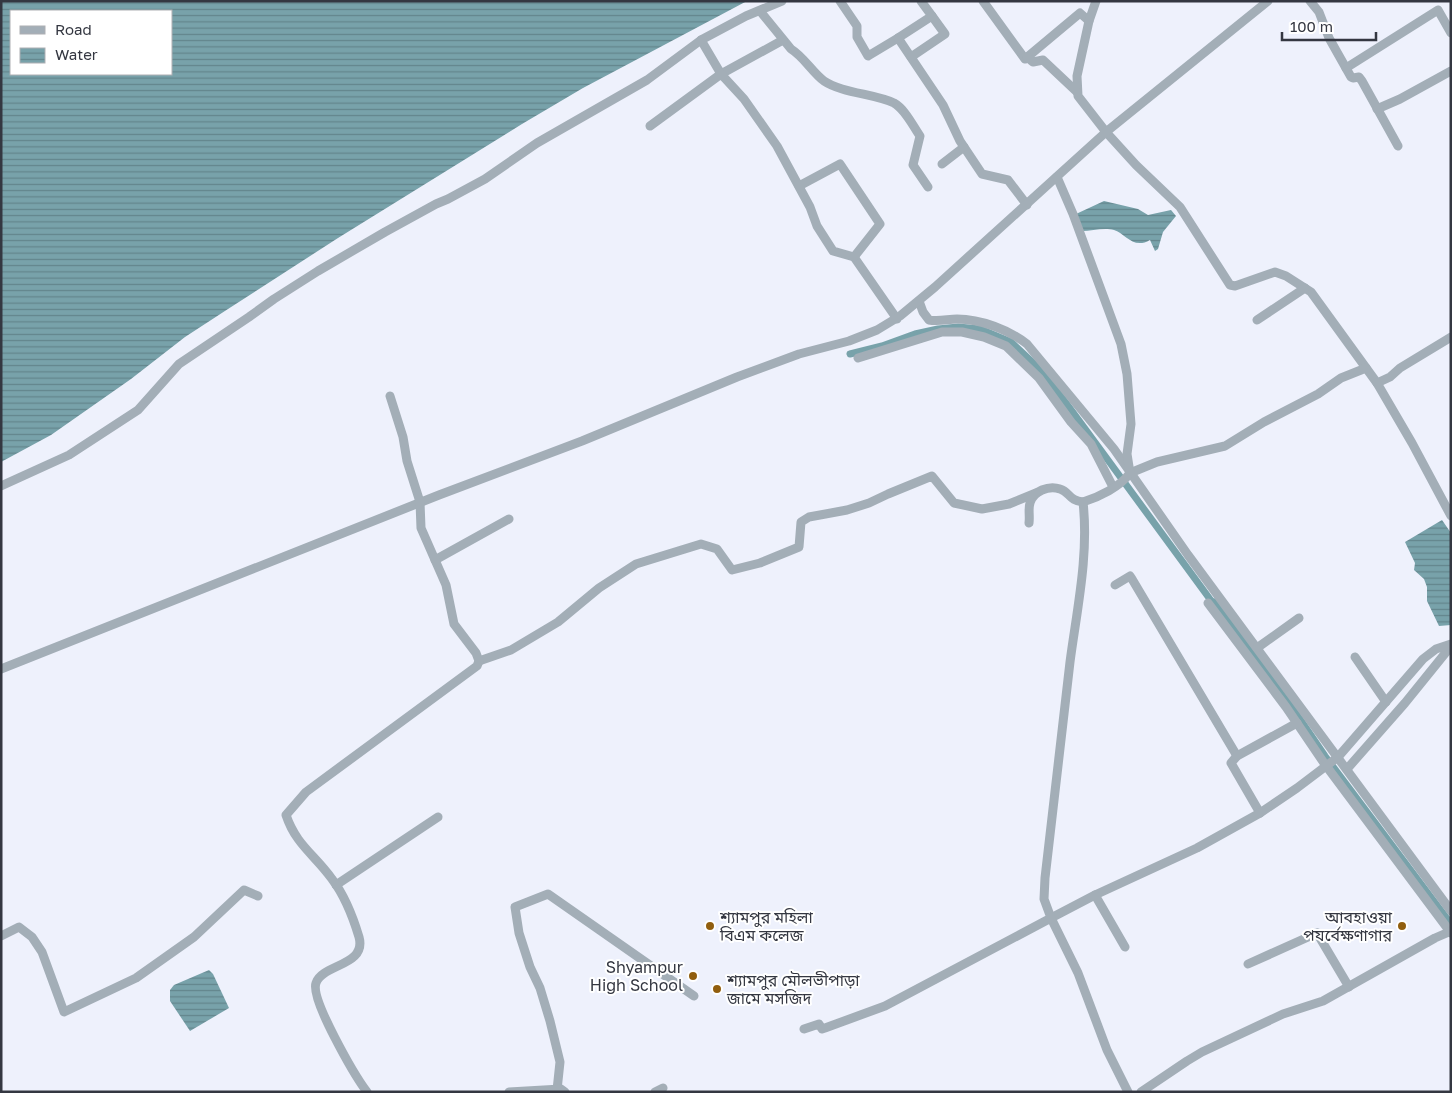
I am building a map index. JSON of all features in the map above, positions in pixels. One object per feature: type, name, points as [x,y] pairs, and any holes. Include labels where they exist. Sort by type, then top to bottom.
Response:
[{"type":"street","points":[[1,486],[69,455],[138,410],[179,364],[274,299],[385,232],[484,178],[537,143],[589,115],[647,80],[701,40],[782,1]]},
{"type":"street","points":[[840,1],[857,26],[857,37],[868,56],[932,16]]},
{"type":"street","points":[[911,57],[945,34],[921,1]]},
{"type":"street","points":[[983,1],[1025,59],[1027,57],[1033,62],[1043,60],[1077,92]]},
{"type":"street","points":[[1096,1],[1089,21],[1077,76],[1078,96],[1106,132],[1136,165],[1180,207],[1230,285],[1235,286],[1275,272],[1286,276],[1311,292],[1326,310],[1377,383],[1412,442],[1451,516]]},
{"type":"street","points":[[1,669],[420,502],[582,441],[746,373],[799,354],[849,341],[877,330],[919,301],[1106,132],[1268,1]]},
{"type":"street","points":[[1310,1],[1319,12],[1329,38],[1346,68],[1353,78],[1359,77],[1398,146]]},
{"type":"street","points":[[760,10],[783,40],[825,82],[858,94],[894,103],[902,110],[920,136],[914,165],[928,187]]},
{"type":"street","points":[[1346,68],[1438,10],[1451,32]]},
{"type":"street","points":[[1027,57],[1080,13],[1089,21]]},
{"type":"street","points":[[898,38],[943,105],[964,148],[982,174],[1008,180],[1027,204]]},
{"type":"street","points":[[701,40],[720,74],[744,99],[777,146],[810,207],[817,226],[832,251],[854,257],[896,318]]},
{"type":"street","points":[[650,126],[720,74],[783,40]]},
{"type":"street","points":[[1377,109],[1400,99],[1451,71]]},
{"type":"street","points":[[942,164],[964,148]]},
{"type":"street","points":[[799,186],[840,164],[880,224],[854,257]]},
{"type":"street","points":[[1057,177],[1073,214],[1121,344],[1127,374],[1131,424],[1127,454],[1129,475]]},
{"type":"street","points":[[1257,320],[1305,288]]},
{"type":"street","points":[[919,301],[923,312],[929,320],[957,319],[978,322],[1013,333],[1027,344],[1047,380],[1091,444],[1106,470],[1109,482],[1115,486]]},
{"type":"street","points":[[858,358],[942,332],[962,332],[984,337],[1006,346],[1047,380],[1114,450],[1129,475],[1451,911]]},
{"type":"street","points":[[1377,383],[1390,377],[1400,368],[1451,337]]},
{"type":"street","points":[[367,1092],[358,1080],[321,1010],[315,991],[316,982],[320,976],[352,958],[359,950],[360,940],[349,908],[332,878],[302,846],[286,815],[306,792],[476,666],[479,661],[511,650],[558,622],[599,588],[636,564],[701,544],[717,549],[732,570],[760,563],[799,547],[802,522],[809,517],[847,510],[869,503],[932,476],[954,503],[982,509],[1010,504],[1050,488],[1061,489],[1075,501],[1083,502],[1096,498],[1129,475],[1157,462],[1225,446],[1264,422],[1318,394],[1341,378],[1366,368]]},
{"type":"street","points":[[390,396],[420,502],[421,528],[446,585],[454,624],[476,653],[479,661]]},
{"type":"street","points":[[1029,523],[1030,502],[1036,493]]},
{"type":"street","points":[[1083,502],[1086,528],[1084,558],[1061,736],[1044,900],[1078,973],[1108,1050],[1128,1092]]},
{"type":"street","points":[[435,560],[509,519]]},
{"type":"street","points":[[1115,585],[1130,576],[1236,756]]},
{"type":"street","points":[[1142,1092],[1187,1060],[1283,1014],[1323,1001],[1435,938],[1450,932],[1208,603]]},
{"type":"street","points":[[1257,648],[1299,618]]},
{"type":"street","points":[[804,1029],[819,1024],[822,1029],[885,1006],[1095,895],[1197,848],[1260,813],[1338,757],[1423,659],[1436,649],[1451,645]]},
{"type":"street","points":[[1347,769],[1405,703],[1451,645]]},
{"type":"street","points":[[1354,657],[1386,702]]},
{"type":"street","points":[[1260,813],[1231,763],[1236,756],[1297,723]]},
{"type":"street","points":[[336,885],[438,817]]},
{"type":"street","points":[[1,936],[19,928],[32,937],[42,952],[64,1012],[136,978],[194,937],[244,890],[258,896]]},
{"type":"street","points":[[509,1092],[561,1091],[560,1062],[554,1037],[540,988],[530,967],[519,933],[514,907],[548,894],[694,996]]},
{"type":"street","points":[[1095,895],[1125,947]]},
{"type":"street","points":[[1248,964],[1317,933],[1348,987]]},
{"type":"water","points":[[1,1],[747,1],[583,88],[338,238],[185,337],[131,379],[51,435],[1,462]]},
{"type":"water","points":[[1104,201],[1138,209],[1148,215],[1171,210],[1176,216],[1163,232],[1158,249],[1155,251],[1150,240],[1144,243],[1134,242],[1114,230],[1082,231],[1076,214]]},
{"type":"water","points":[[1442,520],[1451,533],[1451,625],[1439,626],[1427,601],[1427,587],[1424,579],[1414,570],[1415,563],[1405,542]]},
{"type":"water","points":[[209,970],[213,974],[229,1008],[190,1031],[170,1001],[170,990],[174,985]]},
{"type":"waterway","points":[[850,354],[882,346],[915,334],[958,327],[980,329],[1011,342],[1043,372],[1215,606]]},
{"type":"waterway","points":[[1214,602],[1283,694],[1325,756],[1451,924]]},
{"type":"place","name":"শ্যামপুর মহিলা বিএম কলেজ","points":[[710,926]]},
{"type":"place","name":"আবহাওয়া পযর্বেক্ষণাগার","points":[[1402,926]]},
{"type":"place","name":"Shyampur High School","points":[[693,976]]},
{"type":"place","name":"শ্যামপুর মৌলভীপাড়া জামে মসজিদ","points":[[717,989]]}]
